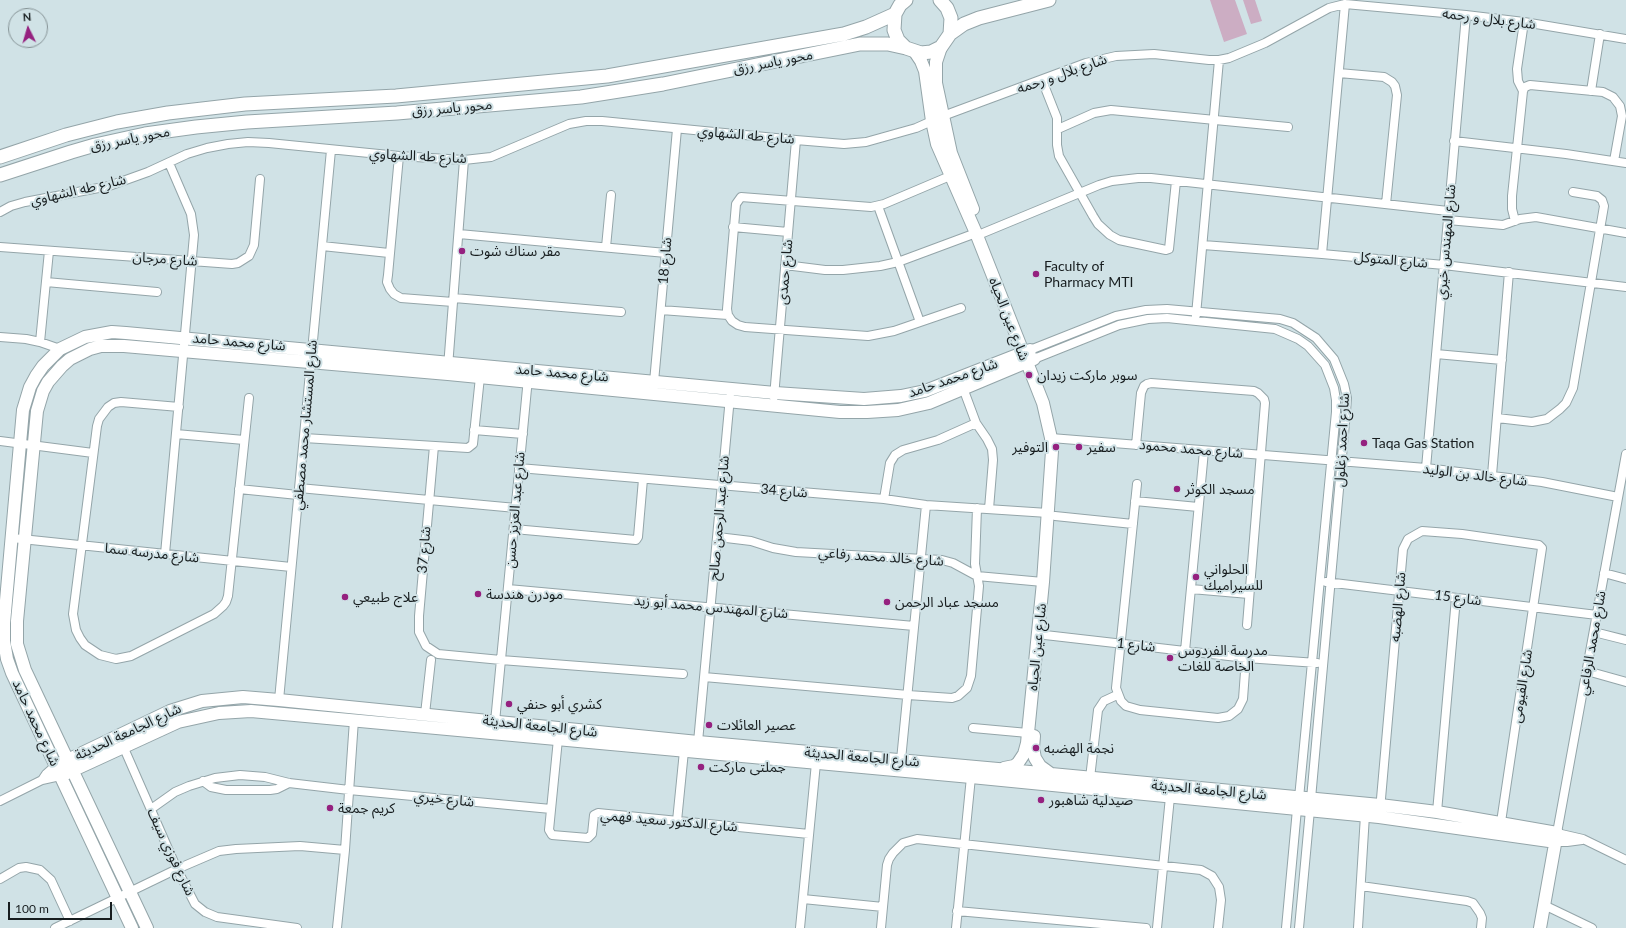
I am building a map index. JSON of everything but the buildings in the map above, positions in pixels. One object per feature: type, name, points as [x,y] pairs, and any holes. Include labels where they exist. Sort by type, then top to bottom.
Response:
[{"type":"main road","points":[[906,0],[900,5],[895,14],[894,30],[898,40],[910,50]]},
{"type":"main road","points":[[940,0],[947,8],[952,18],[950,34]]},
{"type":"main road","points":[[941,47],[950,34],[964,24],[979,18],[1050,0]]},
{"type":"main road","name":"محور ياسر رزق","points":[[0,157],[72,133],[117,122],[168,113],[245,104],[396,96],[606,76],[844,34],[866,27],[895,14]]},
{"type":"main road","name":"محور ياسر رزق","points":[[0,175],[95,145],[145,134],[196,127],[247,122],[397,114],[581,97],[663,84],[860,44],[888,44],[926,53],[941,47]]},
{"type":"street","name":"شارع بلال و رحمه","points":[[932,121],[1086,63],[1116,56],[1154,54],[1219,60],[1265,43],[1329,8],[1345,4],[1524,22],[1626,39]]},
{"type":"street","points":[[1322,254],[1345,4]]},
{"type":"street","name":"شارع المهندس خيري","points":[[1426,468],[1466,15]]},
{"type":"street","points":[[1515,221],[1512,202],[1522,91],[1518,81],[1517,69],[1524,22]]},
{"type":"street","points":[[1591,91],[1600,34]]},
{"type":"street","name":"شارع عين الحياه","points":[[941,47],[936,62],[935,73],[943,116],[954,160],[979,233],[1028,356],[1053,410],[1055,438],[1060,451],[1043,582],[1026,748],[1022,758],[1014,766],[998,769]]},
{"type":"street","name":"شارع عين الحياه","points":[[910,50],[921,61],[925,71],[932,121],[937,144],[950,176],[979,233]]},
{"type":"street","points":[[1195,320],[1219,60]]},
{"type":"street","points":[[1339,73],[1384,77],[1395,86],[1397,96],[1386,204]]},
{"type":"street","points":[[1042,80],[1056,113],[1059,156],[1098,224],[1110,235],[1119,240],[1167,250],[1171,247],[1176,181]]},
{"type":"street","points":[[1522,91],[1525,87],[1530,85],[1603,92],[1613,97],[1617,101],[1622,111],[1614,161]]},
{"type":"street","points":[[1058,129],[1088,115],[1105,110],[1288,126]]},
{"type":"street","name":"شارع طه الشهاوي","points":[[0,212],[11,206],[25,202],[109,186],[129,180],[170,163],[187,154],[207,148],[248,142],[399,156],[464,160],[491,156],[569,124],[586,121],[602,121],[844,144],[866,142],[916,128],[932,121]]},
{"type":"street","name":"شارع 18","points":[[654,387],[677,129]]},
{"type":"street","name":"شارع حمدى","points":[[774,398],[796,140]]},
{"type":"street","points":[[1454,141],[1626,163]]},
{"type":"street","name":"شارع المستشار محمد مصطفي","points":[[279,700],[331,150]]},
{"type":"street","points":[[399,156],[387,282],[394,294],[401,298],[454,300],[622,312]]},
{"type":"street","points":[[448,368],[464,160]]},
{"type":"street","points":[[165,554],[193,262],[194,235],[193,220],[170,163]]},
{"type":"street","points":[[950,176],[878,206],[864,207],[746,196],[741,197],[736,204],[733,227],[727,309],[728,315],[732,321],[738,325],[780,330],[868,336],[894,331],[961,308]]},
{"type":"street","points":[[785,265],[843,270],[880,266],[898,262],[979,233],[1099,186],[1124,179],[1151,178],[1448,211]]},
{"type":"street","name":"شارع مرجان","points":[[0,247],[193,262],[238,263],[249,256],[254,245],[260,179]]},
{"type":"street","points":[[1497,418],[1539,422],[1554,414],[1566,403],[1573,388],[1604,206],[1602,200],[1596,196],[1573,192]]},
{"type":"street","points":[[606,248],[611,194]]},
{"type":"street","points":[[878,206],[920,322]]},
{"type":"street","points":[[1448,220],[1499,225],[1525,218],[1536,217],[1626,233]]},
{"type":"street","points":[[733,227],[788,232]]},
{"type":"street","points":[[459,234],[666,253]]},
{"type":"street","name":"شارع المتوكل","points":[[1203,245],[1444,265],[1626,287]]},
{"type":"street","points":[[322,246],[390,253]]},
{"type":"street","points":[[40,342],[49,250]]},
{"type":"street","points":[[1492,475],[1510,272]]},
{"type":"street","points":[[46,282],[158,292]]},
{"type":"street","name":"شارع احمد زغلول","points":[[1028,356],[1116,316],[1157,309],[1280,319],[1293,323],[1316,338],[1334,359],[1340,371],[1346,398],[1324,664],[1299,928]]},
{"type":"street","points":[[661,310],[728,315]]},
{"type":"street","points":[[1116,316],[1119,325]]},
{"type":"street","name":"شارع احمد زغلول","points":[[1028,356],[1119,325],[1157,318],[1195,320],[1275,329],[1287,333],[1308,346],[1324,365],[1334,388],[1336,400],[1335,424],[1286,928]]},
{"type":"street","name":"شارع محمد حامد","points":[[132,928],[3,651],[4,585],[12,538],[23,410],[30,387],[43,366],[60,349],[72,342],[85,337],[105,333],[312,349],[448,368],[480,377],[528,375]]},
{"type":"street","points":[[0,337],[26,339],[60,349]]},
{"type":"street","name":"شارع محمد حامد","points":[[147,928],[25,670],[18,652],[16,629],[37,411],[43,391],[54,373],[70,359],[90,349],[112,345],[311,362],[448,368],[774,398],[858,399],[901,396],[925,390],[1028,356]]},
{"type":"street","points":[[1436,354],[1502,360]]},
{"type":"street","name":"شارع محمد حامد","points":[[774,398],[840,412],[882,411],[929,403],[1028,356]]},
{"type":"street","name":"شارع عبد العزيز حسن","points":[[496,722],[528,375]]},
{"type":"street","points":[[304,438],[468,448],[473,444],[480,377]]},
{"type":"street","points":[[1136,445],[1141,392],[1147,384],[1151,383],[1254,391],[1261,395],[1265,403],[1249,594],[1248,625]]},
{"type":"street","points":[[963,388],[976,423],[990,444],[993,454],[989,509]]},
{"type":"street","name":"شارع عبد الرحمن صالح","points":[[698,742],[731,394]]},
{"type":"street","points":[[179,407],[121,402],[114,404],[103,412],[99,419],[74,614],[76,630],[85,645],[100,655],[116,659],[138,653],[219,610],[226,602],[228,596],[249,398]]},
{"type":"street","points":[[884,499],[890,463],[895,456],[903,450],[938,440],[976,423]]},
{"type":"street","points":[[1335,424],[1344,425]]},
{"type":"street","points":[[474,430],[523,434]]},
{"type":"street","points":[[176,434],[244,440]]},
{"type":"street","name":"شارع محمد محمود","points":[[1055,438],[1331,461]]},
{"type":"street","points":[[0,441],[94,453]]},
{"type":"street","name":"شارع 37","points":[[434,446],[418,616],[418,625],[422,639],[426,646],[438,654],[683,674]]},
{"type":"street","points":[[1185,651],[1204,451]]},
{"type":"street","name":"شارع محمد الرفاعي","points":[[1556,837],[1618,497],[1623,487],[1626,454]]},
{"type":"street","name":"شارع خالد بن الوليد","points":[[1331,461],[1426,468],[1492,475],[1542,482],[1618,497]]},
{"type":"street","name":"شارع 34","points":[[520,468],[884,499],[926,505],[989,509],[1133,524]]},
{"type":"street","points":[[514,529],[636,540],[638,537],[643,479]]},
{"type":"street","points":[[1137,484],[1116,688],[1118,695],[1126,706],[1133,709],[1223,718],[1234,713],[1243,699],[1246,658]]},
{"type":"street","points":[[239,489],[429,500],[516,508]]},
{"type":"street","points":[[1135,501],[1198,507]]},
{"type":"street","points":[[901,760],[926,505]]},
{"type":"street","points":[[704,677],[952,698],[963,692],[967,688],[971,676],[978,590],[975,564],[977,508]]},
{"type":"street","name":"شارع عين الحياه","points":[[1052,515],[1045,635],[1033,748],[1035,758],[1040,766],[1053,774]]},
{"type":"street","name":"شارع الهضبه","points":[[1380,811],[1399,591],[1405,544],[1412,536],[1422,531],[1462,534],[1539,545],[1542,546],[1542,550]]},
{"type":"street","name":"شارع خالد محمد رفاعي","points":[[718,537],[751,541],[773,548],[796,552],[948,561],[977,576],[1043,582]]},
{"type":"street","name":"شارع مدرسه سما","points":[[12,538],[292,567]]},
{"type":"street","name":"شارع الفيومى","points":[[1501,822],[1542,550]]},
{"type":"street","points":[[1604,573],[1626,580]]},
{"type":"street","name":"شارع 15","points":[[1320,582],[1597,615]]},
{"type":"street","name":"شارع المهندس محمد أبو زيد","points":[[508,589],[914,626]]},
{"type":"street","points":[[1190,589],[1249,594]]},
{"type":"street","points":[[1437,812],[1456,598]]},
{"type":"street","points":[[1594,632],[1625,637]]},
{"type":"street","name":"شارع 1","points":[[1045,635],[1246,658],[1324,664]]},
{"type":"street","points":[[3,651],[18,652]]},
{"type":"street","points":[[425,714],[431,660]]},
{"type":"street","points":[[1587,671],[1626,682]]},
{"type":"street","points":[[1090,778],[1098,710],[1104,701],[1118,695]]},
{"type":"street","name":"شارع الجامعة الحديثة","points":[[1,797],[42,780],[170,711],[194,703],[243,697],[496,722],[684,751],[816,763],[876,763],[901,760],[1090,778],[1170,797],[1298,804]]},
{"type":"street","points":[[219,699],[219,713]]},
{"type":"street","name":"شارع الجامعة الحديثة","points":[[70,765],[123,746],[178,722],[219,713],[251,711],[558,739],[584,736],[698,742],[876,763],[971,777],[1135,788],[1380,811],[1437,812],[1501,822],[1556,837]]},
{"type":"street","points":[[337,928],[350,790],[354,720]]},
{"type":"street","points":[[973,728],[1028,733]]},
{"type":"street","points":[[552,809],[558,739]]},
{"type":"street","name":"شارع فوزي سيف","points":[[123,746],[191,898],[205,912],[217,917],[297,928]]},
{"type":"street","points":[[677,821],[684,751]]},
{"type":"street","points":[[800,928],[816,763]]},
{"type":"street","name":"شارع خيري","points":[[151,809],[175,792],[203,781],[240,775],[265,777],[289,783],[350,790],[552,809]]},
{"type":"street","points":[[956,928],[971,777]]},
{"type":"street","name":"شارع خيري","points":[[203,781],[211,787],[226,790],[270,790],[277,789],[289,783]]},
{"type":"street","points":[[1157,928],[1170,797]]},
{"type":"street","name":"شارع الجامعة الحديثة","points":[[1311,805],[1365,815],[1380,811],[1445,825],[1556,837]]},
{"type":"street","name":"شارع الدكتور سعيد فهمي","points":[[552,809],[549,830],[551,834],[587,839],[592,836],[594,816],[597,813],[809,834]]},
{"type":"street","points":[[1358,928],[1365,815]]},
{"type":"street","points":[[1540,928],[1556,837],[1566,842],[1583,840],[1626,860]]},
{"type":"street","points":[[881,928],[887,865],[893,853],[898,848],[917,839],[1200,870],[1212,876],[1219,887],[1221,894],[1218,928]]},
{"type":"street","points":[[55,928],[213,853],[230,849],[300,846],[344,850]]},
{"type":"street","points":[[0,879],[19,868],[34,868],[40,870],[51,880],[70,921]]},
{"type":"street","points":[[1361,886],[1468,901],[1473,903],[1480,912],[1482,918],[1481,928]]},
{"type":"street","points":[[803,899],[883,907]]},
{"type":"street","points":[[1544,905],[1592,928]]},
{"type":"street","points":[[958,911],[1146,928]]},
{"type":"shaded area","points":[[1210,0],[1235,0],[1247,34],[1224,42]]},
{"type":"shaded area","points":[[1243,0],[1255,0],[1262,21],[1251,24]]},
{"type":"place","name":"مقر سناك شوت","points":[[462,251]]},
{"type":"place","name":"Faculty of Pharmacy MTI","points":[[1036,274]]},
{"type":"place","name":"سوبر ماركت زيدان","points":[[1029,375]]},
{"type":"place","name":"Taqa Gas Station","points":[[1364,443]]},
{"type":"place","name":"التوفير","points":[[1056,447]]},
{"type":"place","name":"سفير","points":[[1079,447]]},
{"type":"place","name":"مسجد الكوثر","points":[[1177,489]]},
{"type":"place","name":"الحلواني للسيراميك","points":[[1196,577]]},
{"type":"place","name":"مودرن هندسة","points":[[478,594]]},
{"type":"place","name":"علاج طبيعي","points":[[345,597]]},
{"type":"place","name":"مسجد عباد الرحمن","points":[[887,602]]},
{"type":"place","name":"مدرسة الفردوس الخاصة للغات","points":[[1170,658]]},
{"type":"place","name":"كشري أبو حنفي","points":[[509,704]]},
{"type":"place","name":"عصير العائلات","points":[[709,725]]},
{"type":"place","name":"نجمة الهضبه","points":[[1036,748]]},
{"type":"place","name":"جملتى ماركت","points":[[701,767]]},
{"type":"place","name":"صيدلية شاهبور","points":[[1041,800]]},
{"type":"place","name":"كريم جمعة","points":[[330,808]]}]
